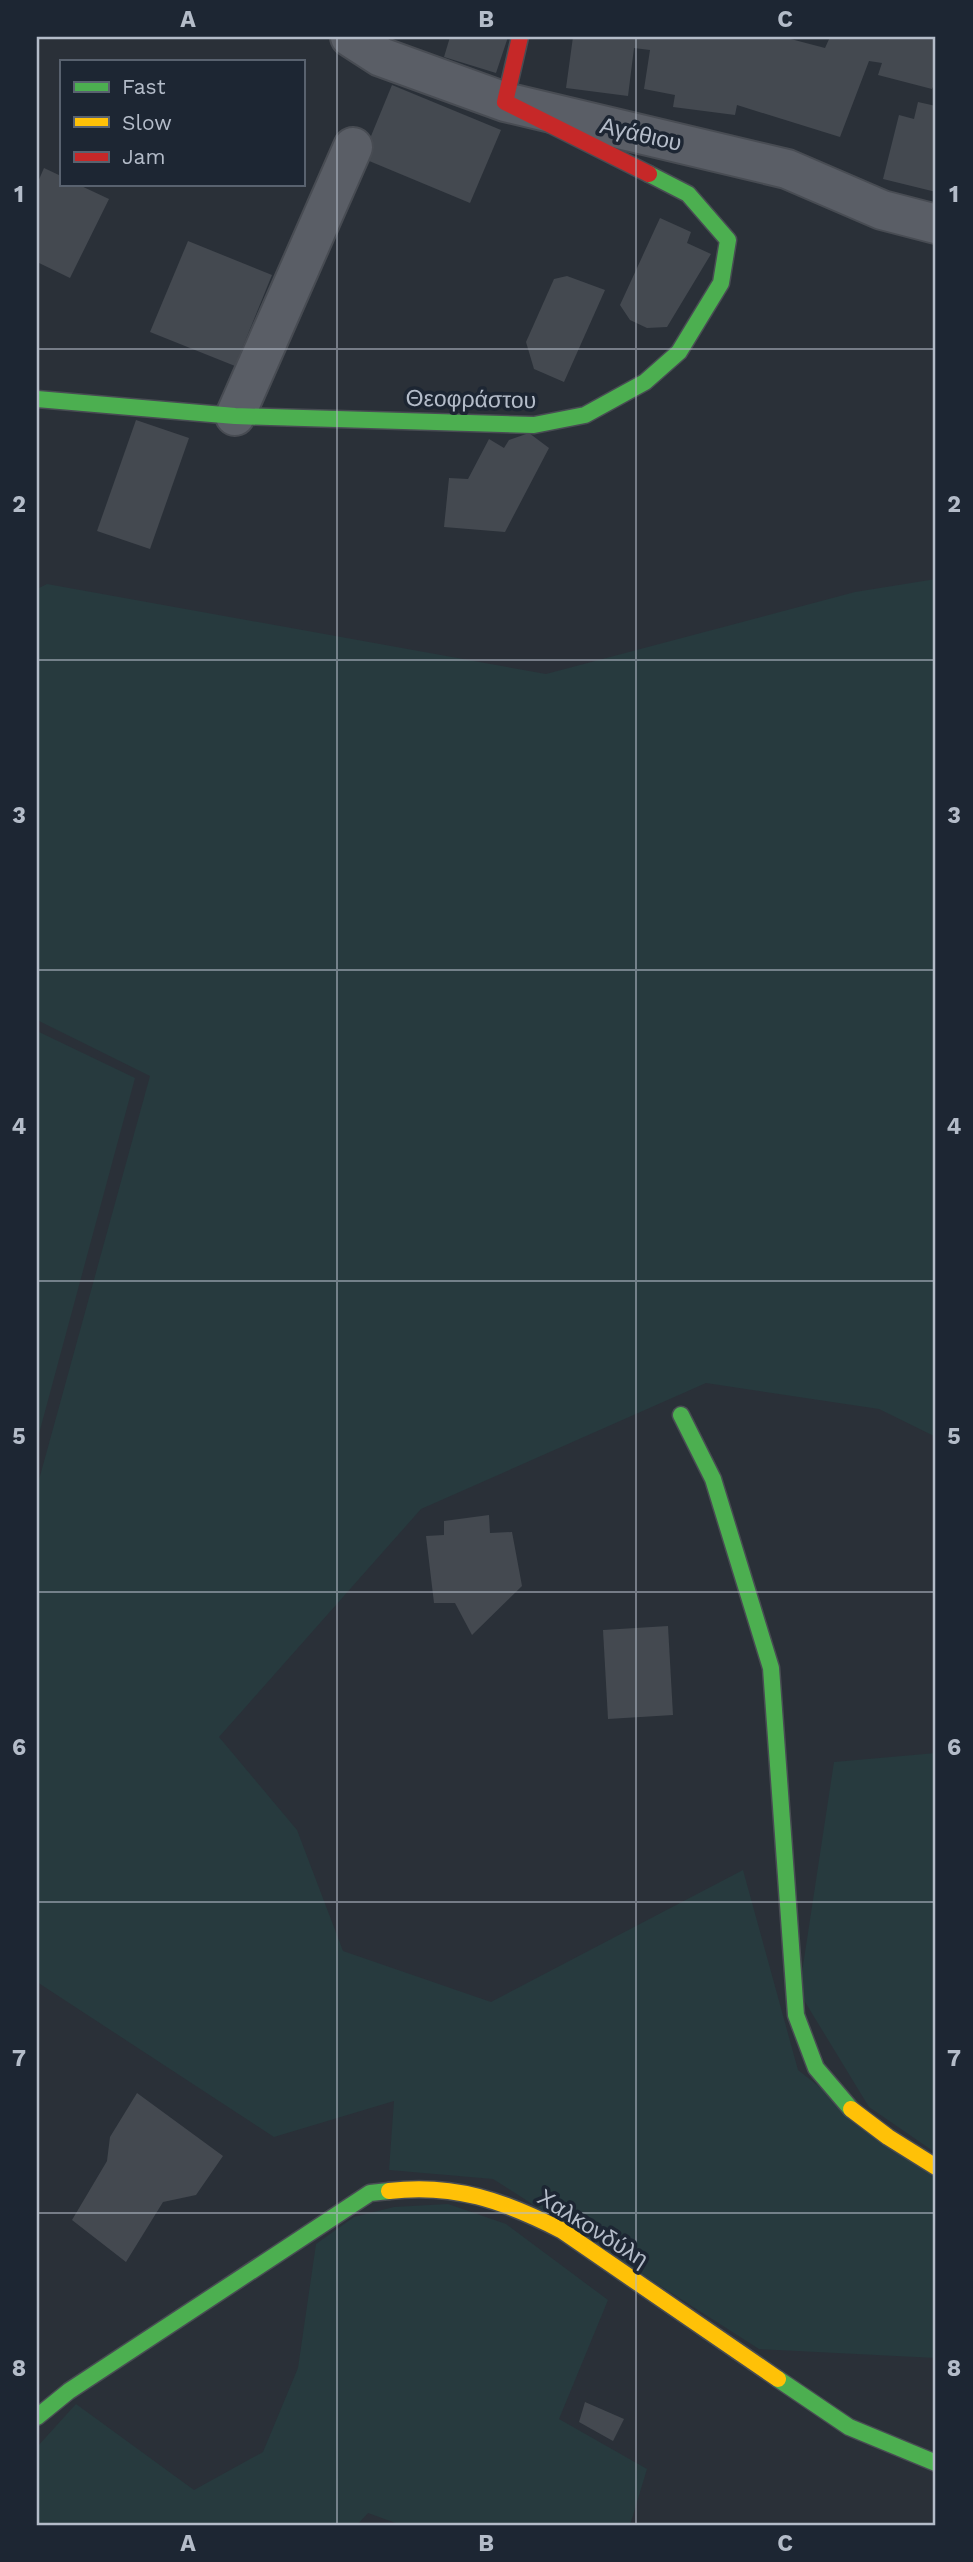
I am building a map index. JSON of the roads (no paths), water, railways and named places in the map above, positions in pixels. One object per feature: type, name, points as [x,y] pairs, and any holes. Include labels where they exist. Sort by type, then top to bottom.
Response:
[{"type":"street","name":"Αγάθιου","points":[[350,37],[381,57],[428,71],[505,102],[787,169],[882,210],[936,224]]},
{"type":"street","points":[[505,102],[520,37]]},
{"type":"street","name":"Θεοφράστου","points":[[37,399],[235,416],[534,425],[585,415],[645,382],[679,352],[721,284],[728,240],[688,194],[505,102]]},
{"type":"street","points":[[235,416],[353,147]]},
{"type":"street","points":[[681,1415],[713,1479],[771,1668],[796,2015],[802,2042],[825,2085],[841,2104],[936,2167]]},
{"type":"street","name":"Χαλκονδύλη","points":[[37,2417],[69,2391],[370,2193],[416,2186],[464,2188],[512,2204],[561,2230],[849,2427],[936,2463]]}]
